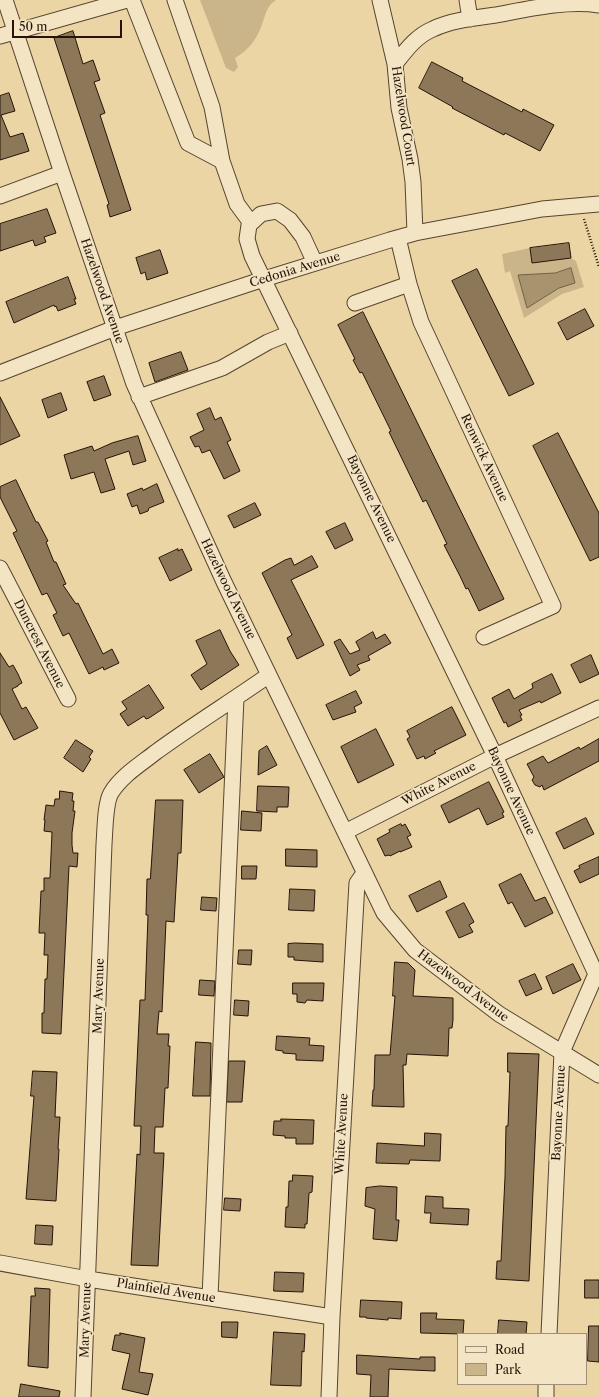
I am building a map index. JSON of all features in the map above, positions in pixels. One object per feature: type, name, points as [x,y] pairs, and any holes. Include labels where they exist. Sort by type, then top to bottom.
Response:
[{"type":"street","name":"Hazelwood Avenue","points":[[6,0],[126,365],[139,397],[190,509],[384,913],[415,950],[499,1014],[599,1075]]},
{"type":"street","points":[[0,36],[127,0]]},
{"type":"street","points":[[132,0],[188,143],[222,161]]},
{"type":"street","points":[[174,0],[212,107],[222,161],[237,204],[251,223]]},
{"type":"street","name":"Hazelwood Court","points":[[380,0],[395,64],[399,108],[410,159],[413,182],[415,233]]},
{"type":"street","points":[[467,0],[470,19]]},
{"type":"street","points":[[395,64],[410,45],[420,36],[433,29],[456,21],[556,2],[599,5]]},
{"type":"street","points":[[0,196],[62,173]]},
{"type":"street","name":"Cedonia Avenue","points":[[0,374],[115,328],[264,279],[415,233],[542,209],[599,204]]},
{"type":"street","points":[[264,279],[252,256],[247,239],[249,225],[261,214],[277,211],[290,220],[304,237],[315,263]]},
{"type":"street","name":"Renwick Avenue","points":[[398,238],[409,284],[421,322],[553,606],[484,637]]},
{"type":"street","name":"Bayonne Avenue","points":[[264,279],[495,756],[596,974],[562,1052],[548,1333]]},
{"type":"street","points":[[355,303],[409,284]]},
{"type":"street","points":[[139,397],[222,368],[268,342],[290,333]]},
{"type":"street","name":"Duncrest Avenue","points":[[0,568],[68,699]]},
{"type":"street","name":"Mary Avenue","points":[[83,1397],[104,844],[111,794],[123,779],[147,759],[269,675]]},
{"type":"street","points":[[210,1297],[236,698]]},
{"type":"street","name":"White Avenue","points":[[345,832],[495,756],[599,708]]},
{"type":"street","name":"White Avenue","points":[[329,1397],[332,1317],[357,883],[364,872]]},
{"type":"street","name":"Plainfield Avenue","points":[[0,1263],[88,1279],[332,1317]]},
{"type":"street","points":[[546,1385],[546,1397]]},
{"type":"path","points":[[580,205],[599,267]]},
{"type":"green space","points":[[200,0],[276,0],[270,5],[266,12],[254,41],[247,49],[235,58],[238,67],[234,72],[226,68]]},
{"type":"green space","points":[[530,248],[532,263],[571,258],[576,261],[584,287],[562,294],[524,318],[510,271],[505,273],[502,254]]},
{"type":"shaded area","points":[[571,268],[575,283],[559,288],[527,308],[518,275],[555,273]]},
{"type":"building","points":[[73,31],[83,64],[93,60],[100,80],[94,82],[105,113],[100,115],[131,210],[110,217],[107,205],[109,204],[54,38]]},
{"type":"building","points":[[432,62],[463,78],[462,81],[522,112],[523,109],[554,125],[540,151],[505,133],[504,135],[452,108],[453,107],[419,88]]},
{"type":"building","points":[[9,93],[15,111],[1,115],[10,137],[23,133],[29,151],[0,160],[0,96]]},
{"type":"building","points":[[47,209],[56,233],[44,237],[46,242],[35,246],[33,240],[0,251],[0,224]]},
{"type":"building","points":[[569,243],[571,258],[532,263],[530,248]]},
{"type":"building","points":[[160,250],[168,273],[147,280],[145,272],[141,274],[136,258]]},
{"type":"building","points":[[477,269],[534,384],[509,396],[452,281]]},
{"type":"building","points":[[68,277],[76,299],[74,299],[76,304],[58,311],[54,305],[14,323],[6,302]]},
{"type":"building","points":[[585,309],[594,326],[567,340],[558,323]]},
{"type":"building","points":[[363,312],[504,599],[479,611],[444,545],[447,544],[426,500],[423,502],[389,432],[391,431],[362,372],[360,373],[353,360],[355,359],[338,325]]},
{"type":"building","points":[[181,352],[188,370],[155,382],[149,363]]},
{"type":"building","points":[[104,376],[111,395],[94,401],[87,382]]},
{"type":"building","points":[[61,393],[67,410],[48,418],[42,400]]},
{"type":"building","points":[[0,397],[20,436],[0,445]]},
{"type":"building","points":[[210,408],[215,420],[221,417],[231,440],[227,442],[240,471],[224,479],[210,450],[202,453],[199,446],[195,447],[190,437],[204,430],[197,414]]},
{"type":"building","points":[[558,433],[599,513],[599,557],[590,561],[533,446]]},
{"type":"building","points":[[138,436],[146,461],[133,465],[129,451],[105,459],[115,489],[101,493],[94,472],[71,479],[64,455],[92,446],[94,451],[112,443]]},
{"type":"building","points":[[16,480],[36,522],[38,522],[48,541],[46,542],[54,562],[56,562],[66,584],[63,585],[76,604],[78,603],[103,654],[112,649],[119,663],[104,670],[103,667],[89,674],[69,633],[63,636],[53,615],[57,613],[47,593],[42,595],[13,533],[17,531],[0,497],[0,487]]},
{"type":"building","points":[[157,484],[164,502],[149,508],[148,511],[140,514],[137,505],[132,507],[127,494],[142,488],[143,490]]},
{"type":"building","points":[[255,503],[261,515],[234,528],[228,516]]},
{"type":"building","points":[[345,523],[353,540],[335,549],[326,532]]},
{"type":"building","points":[[178,549],[178,551],[182,549],[192,570],[170,581],[159,558]]},
{"type":"building","points":[[312,556],[318,567],[291,580],[324,645],[297,659],[287,638],[292,635],[262,573],[285,560],[291,558],[294,565]]},
{"type":"building","points":[[220,630],[230,651],[239,665],[201,690],[191,675],[207,664],[196,641]]},
{"type":"building","points":[[373,632],[376,639],[385,634],[391,643],[368,656],[370,660],[357,665],[360,670],[350,676],[334,642],[340,639],[350,654],[360,650],[356,642]]},
{"type":"building","points":[[0,653],[9,667],[13,665],[18,674],[22,683],[12,689],[22,709],[26,707],[38,728],[14,740],[0,713]]},
{"type":"building","points":[[591,655],[599,674],[580,683],[571,665]]},
{"type":"building","points":[[552,674],[561,693],[541,703],[540,701],[519,710],[522,715],[520,716],[522,720],[508,727],[506,722],[504,723],[492,698],[509,689],[514,699],[533,688],[532,684]]},
{"type":"building","points":[[149,685],[164,708],[149,718],[146,719],[144,716],[128,726],[120,714],[127,709],[122,702]]},
{"type":"building","points":[[356,691],[362,703],[354,707],[356,712],[333,720],[326,705]]},
{"type":"building","points":[[452,707],[466,735],[434,751],[436,753],[425,759],[424,756],[417,759],[407,739],[410,737],[407,731]]},
{"type":"building","points":[[376,729],[394,765],[358,783],[341,747]]},
{"type":"building","points":[[599,739],[599,761],[544,790],[542,785],[540,787],[535,785],[532,780],[534,777],[527,764],[543,756],[548,763],[579,747],[580,749]]},
{"type":"building","points":[[76,740],[93,751],[89,757],[91,759],[83,772],[64,758]]},
{"type":"building","points":[[267,746],[277,765],[258,775],[259,751]]},
{"type":"building","points":[[210,754],[224,777],[199,793],[184,770]]},
{"type":"building","points":[[489,782],[504,812],[502,813],[504,817],[487,825],[479,808],[449,823],[441,806]]},
{"type":"building","points":[[258,786],[289,787],[288,807],[277,807],[277,812],[257,811]]},
{"type":"building","points":[[60,791],[73,793],[73,811],[75,811],[72,845],[73,853],[78,853],[77,867],[69,866],[61,1034],[42,1033],[42,1013],[44,1013],[45,979],[47,979],[48,955],[44,955],[45,933],[39,933],[41,891],[44,891],[44,878],[50,878],[52,832],[44,831],[46,805],[54,806],[55,799],[59,799]]},
{"type":"building","points":[[156,800],[183,800],[181,853],[178,853],[174,922],[166,921],[162,1012],[159,1011],[157,1034],[169,1034],[168,1046],[170,1046],[168,1088],[165,1088],[163,1127],[155,1127],[154,1153],[164,1153],[158,1266],[131,1265],[137,1154],[140,1155],[141,1126],[134,1126],[140,1000],[145,1000],[148,915],[146,915],[147,879],[150,879]]},
{"type":"building","points":[[242,811],[262,813],[261,831],[241,830]]},
{"type":"building","points":[[586,818],[594,834],[564,849],[556,833]]},
{"type":"building","points":[[401,824],[402,826],[405,824],[411,835],[407,837],[412,847],[390,856],[385,856],[377,839],[390,832],[389,830]]},
{"type":"building","points":[[286,849],[317,850],[317,867],[286,866]]},
{"type":"building","points":[[599,857],[599,874],[580,883],[574,871],[580,868],[579,866]]},
{"type":"building","points":[[242,866],[257,866],[256,879],[242,879]]},
{"type":"building","points":[[521,874],[535,901],[545,897],[553,913],[525,927],[512,902],[508,904],[499,885]]},
{"type":"building","points":[[440,881],[447,897],[417,912],[409,896]]},
{"type":"building","points":[[290,889],[315,890],[314,911],[289,910]]},
{"type":"building","points":[[202,897],[217,898],[216,911],[201,910]]},
{"type":"building","points":[[464,903],[474,922],[469,925],[473,932],[459,938],[446,912]]},
{"type":"building","points":[[288,944],[323,944],[323,962],[294,960],[294,957],[288,957]]},
{"type":"building","points":[[239,950],[252,950],[251,965],[238,964]]},
{"type":"building","points":[[395,962],[408,963],[415,970],[413,996],[453,998],[453,1020],[452,1028],[449,1028],[448,1056],[407,1054],[406,1065],[403,1065],[404,1107],[372,1106],[375,1055],[390,1055],[395,996],[393,996]]},
{"type":"building","points":[[573,964],[581,980],[553,994],[546,977]]},
{"type":"building","points":[[535,974],[542,989],[526,996],[519,981]]},
{"type":"building","points":[[200,980],[215,981],[214,996],[199,995]]},
{"type":"building","points":[[293,983],[324,983],[323,1001],[307,1000],[305,1003],[297,1002],[297,994],[293,994]]},
{"type":"building","points":[[235,1000],[249,1001],[248,1016],[234,1015]]},
{"type":"building","points":[[277,1036],[310,1038],[309,1045],[324,1046],[323,1061],[296,1060],[296,1054],[283,1053],[283,1051],[276,1050]]},
{"type":"building","points":[[196,1042],[211,1043],[210,1096],[193,1096]]},
{"type":"building","points":[[508,1053],[539,1054],[529,1281],[496,1279],[497,1261],[501,1261],[506,1126],[508,1126],[510,1072],[508,1072]]},
{"type":"building","points":[[229,1061],[245,1061],[242,1102],[227,1102]]},
{"type":"building","points":[[33,1071],[57,1072],[55,1117],[60,1117],[56,1201],[26,1199],[34,1096],[31,1096]]},
{"type":"building","points":[[281,1119],[314,1120],[313,1144],[296,1144],[296,1138],[285,1138],[285,1136],[273,1135],[274,1121],[281,1121]]},
{"type":"building","points":[[425,1133],[441,1134],[440,1161],[410,1160],[409,1164],[376,1163],[377,1143],[424,1146]]},
{"type":"building","points":[[293,1175],[313,1176],[312,1192],[309,1193],[307,1224],[305,1224],[305,1228],[285,1227],[286,1207],[288,1207],[289,1181],[292,1181]]},
{"type":"building","points":[[380,1186],[397,1187],[396,1220],[399,1220],[397,1241],[373,1239],[375,1209],[365,1206],[366,1188]]},
{"type":"building","points":[[426,1196],[443,1197],[443,1208],[469,1209],[468,1225],[430,1223],[431,1213],[425,1213]]},
{"type":"building","points":[[225,1198],[241,1199],[240,1211],[224,1210]]},
{"type":"building","points":[[36,1225],[53,1226],[52,1245],[35,1244]]},
{"type":"building","points":[[275,1272],[304,1273],[303,1292],[274,1291]]},
{"type":"building","points":[[585,1280],[599,1280],[599,1298],[585,1298]]},
{"type":"building","points":[[35,1288],[50,1289],[48,1368],[28,1366],[31,1296],[35,1296]]},
{"type":"building","points":[[361,1300],[402,1302],[401,1319],[388,1318],[388,1320],[360,1317]]},
{"type":"building","points":[[421,1313],[437,1313],[436,1319],[464,1320],[463,1333],[421,1333]]},
{"type":"building","points":[[499,1320],[527,1322],[526,1333],[498,1333]]},
{"type":"building","points":[[222,1322],[238,1322],[237,1338],[222,1337]]},
{"type":"building","points":[[589,1326],[599,1326],[599,1362],[588,1361]]},
{"type":"building","points":[[274,1332],[305,1334],[304,1352],[302,1351],[301,1386],[271,1385]]},
{"type":"building","points":[[120,1333],[145,1338],[139,1372],[153,1374],[148,1395],[122,1389],[130,1354],[112,1350],[115,1335],[120,1335]]},
{"type":"building","points":[[357,1355],[420,1359],[420,1357],[435,1357],[435,1371],[389,1369],[388,1397],[370,1397],[371,1375],[357,1374]]},
{"type":"building","points":[[21,1384],[60,1391],[59,1397],[19,1397]]}]
